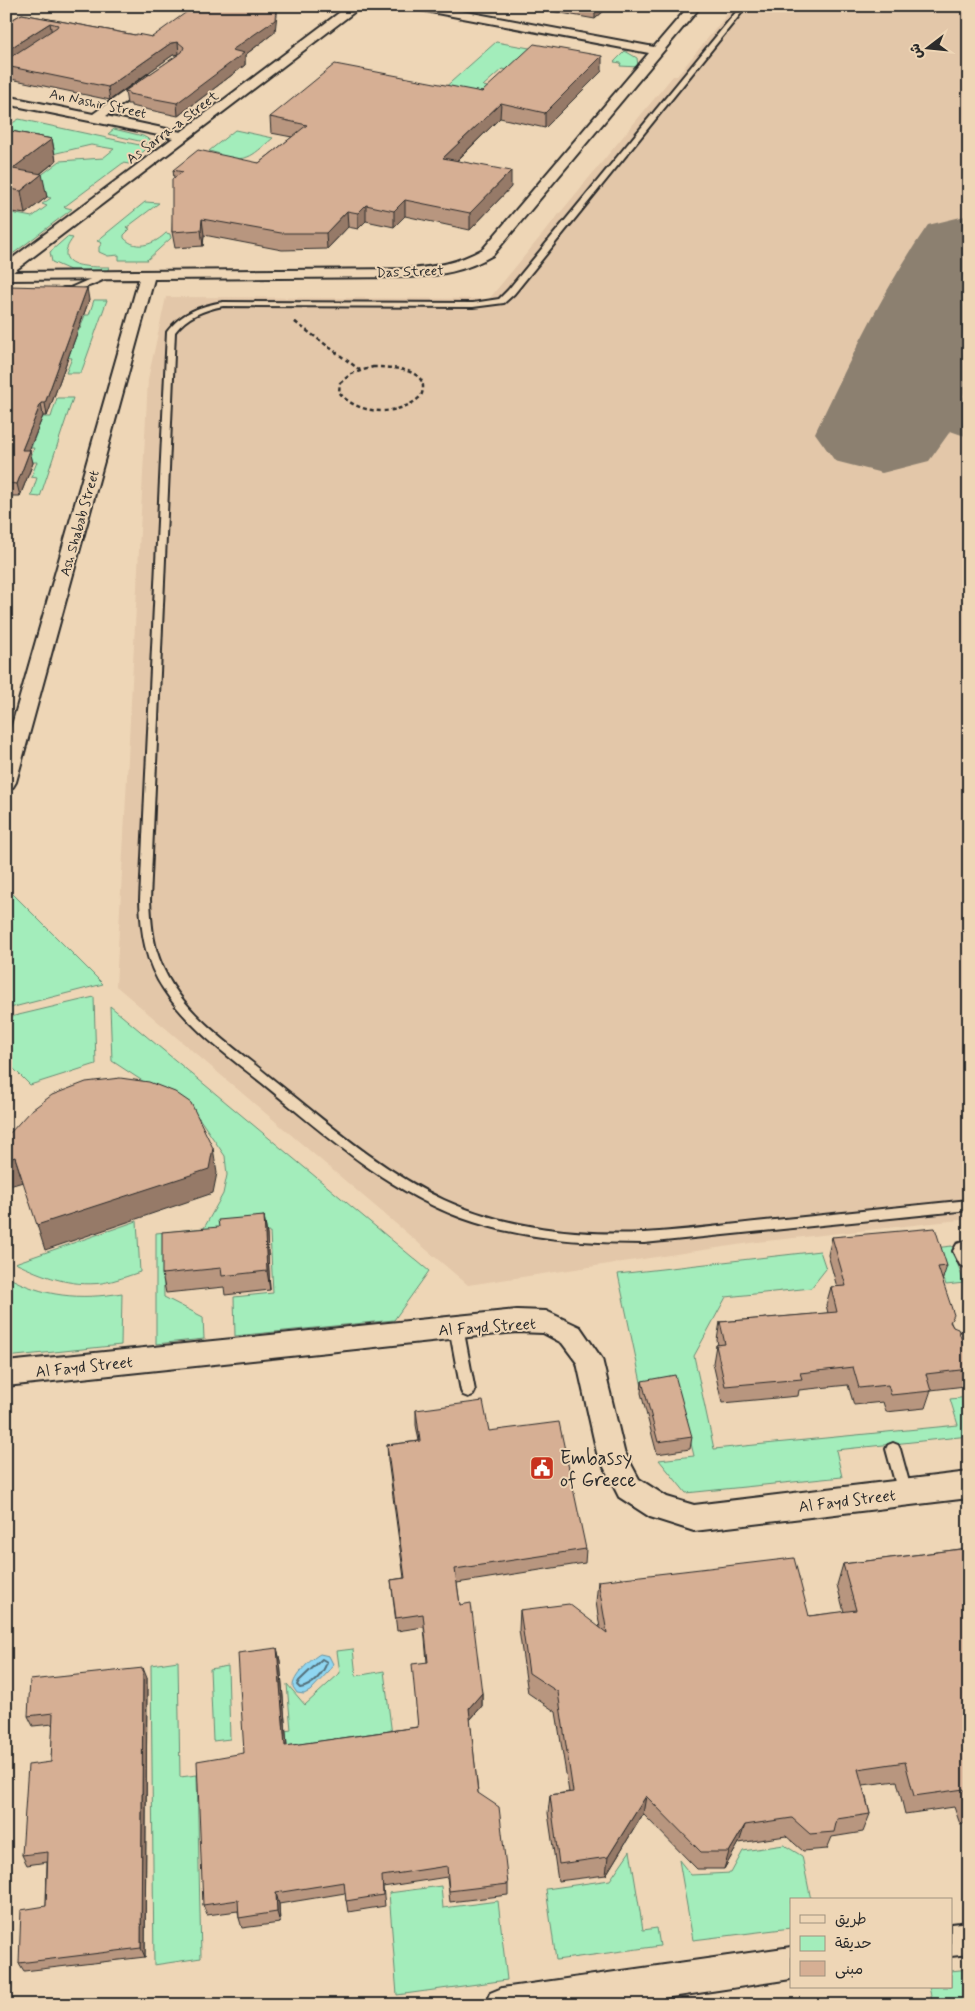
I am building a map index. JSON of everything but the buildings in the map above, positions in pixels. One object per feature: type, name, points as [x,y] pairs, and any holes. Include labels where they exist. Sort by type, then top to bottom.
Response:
[{"type":"street","name":"As Sarra-a Street","points":[[6,270],[356,6]]},
{"type":"street","points":[[415,6],[658,51]]},
{"type":"street","name":"Das Street","points":[[6,276],[435,272],[469,264],[488,252],[695,6]]},
{"type":"street","points":[[95,118],[162,70]]},
{"type":"street","name":"An Nashir Street","points":[[6,100],[184,136]]},
{"type":"street","name":"Ash Shabab Street","points":[[7,774],[26,713],[148,275]]},
{"type":"street","points":[[6,713],[26,713]]},
{"type":"street","name":"Al Fayd Street","points":[[6,1374],[517,1320],[546,1322],[571,1335],[590,1359],[610,1453],[629,1488],[660,1508],[694,1518],[969,1485]]},
{"type":"street","points":[[952,1940],[969,1938]]},
{"type":"street","points":[[502,2005],[790,1963]]},
{"type":"lane","points":[[744,6],[508,297],[501,301],[483,305],[223,304],[195,312],[176,324],[169,339],[145,900],[148,945],[156,968],[168,989],[184,1010],[204,1029],[361,1157],[399,1183],[442,1204],[489,1221],[540,1233],[592,1238],[644,1238],[969,1205]]},
{"type":"lane","points":[[52,290],[71,290],[106,275]]},
{"type":"lane","points":[[456,1327],[468,1391]]},
{"type":"lane","points":[[953,1339],[969,1337]]},
{"type":"lane","points":[[894,1449],[905,1493]]},
{"type":"path","points":[[270,303],[360,370],[374,367],[402,369],[414,374],[421,380],[424,388],[422,395],[415,402],[396,410],[374,411],[359,409],[348,404],[340,397],[338,390],[341,382],[348,375],[360,370]]},
{"type":"shaded area","points":[[734,6],[969,6],[969,1219],[757,1242],[468,1285],[116,986],[148,379],[166,297],[489,299],[673,76],[677,76]]},
{"type":"green space","points":[[496,42],[535,49],[511,71],[502,69],[483,86],[509,92],[433,98]]},
{"type":"green space","points":[[625,51],[637,58],[638,67],[620,66],[621,63],[614,62]]},
{"type":"green space","points":[[19,119],[144,146],[148,143],[108,134],[114,129],[143,136],[152,141],[152,144],[129,164],[123,163],[64,207],[72,209],[6,259],[6,212],[32,217],[47,206],[42,204],[51,198],[20,191],[60,161],[103,158],[114,149],[91,145],[48,155],[6,146],[6,127]]},
{"type":"green space","points":[[235,130],[273,138],[248,157],[236,159],[216,157],[220,154],[209,151]]},
{"type":"green space","points":[[145,202],[159,203],[126,228],[130,229],[124,235],[124,238],[135,245],[146,245],[166,233],[170,234],[171,238],[147,260],[119,260],[119,255],[108,256],[99,252],[99,247],[102,243],[97,241]]},
{"type":"green space","points":[[67,237],[73,238],[67,248],[66,255],[69,260],[83,266],[109,267],[107,272],[70,270],[52,262],[50,252]]},
{"type":"green space","points":[[94,300],[107,300],[81,373],[66,373],[72,358],[65,357],[75,329],[80,329],[85,315],[89,315]]},
{"type":"green space","points":[[57,398],[73,398],[40,497],[31,496],[37,478],[31,477],[37,462],[29,462],[34,448],[31,448],[42,417],[51,417]]},
{"type":"green space","points":[[6,887],[103,984],[6,1009]]},
{"type":"green space","points":[[94,997],[96,1064],[30,1085],[6,1061],[6,1018]]},
{"type":"green space","points":[[110,1006],[429,1271],[394,1320],[235,1336],[234,1297],[273,1293],[270,1232],[215,1237],[163,1250],[164,1297],[203,1317],[204,1339],[156,1344],[156,1233],[204,1228],[223,1194],[227,1175],[225,1156],[199,1118],[112,1061]]},
{"type":"green space","points":[[137,1221],[140,1272],[107,1282],[90,1284],[68,1282],[46,1276],[15,1263]]},
{"type":"green space","points":[[952,1246],[964,1283],[946,1285],[934,1248]]},
{"type":"green space","points":[[820,1251],[826,1269],[811,1288],[726,1297],[694,1356],[714,1449],[958,1425],[950,1399],[969,1397],[969,1436],[836,1450],[842,1477],[686,1493],[659,1460],[694,1456],[677,1383],[642,1387],[618,1274]]},
{"type":"green space","points":[[6,1276],[34,1288],[62,1295],[91,1296],[122,1293],[121,1345],[6,1357]]},
{"type":"green space","points":[[353,1649],[356,1676],[384,1671],[392,1735],[247,1758],[246,1737],[291,1730],[287,1684],[305,1705],[340,1673],[337,1651]]},
{"type":"green space","points":[[178,1661],[180,1777],[197,1775],[201,1958],[154,1965],[151,1665]]},
{"type":"green space","points":[[228,1666],[230,1739],[213,1741],[210,1669]]},
{"type":"green space","points":[[784,1845],[802,1856],[811,1898],[790,1898],[790,1928],[693,1940],[679,1860],[691,1875],[731,1873],[743,1851]]},
{"type":"green space","points":[[630,1851],[643,1930],[657,1928],[660,1946],[556,1960],[546,1889],[610,1880]]},
{"type":"green space","points":[[441,1886],[443,1908],[498,1901],[507,1980],[397,1995],[389,1893]]},
{"type":"green space","points":[[969,1969],[969,2005],[933,2005],[929,1988],[952,1988],[952,1971]]},
{"type":"water","points":[[320,1654],[329,1656],[333,1664],[330,1670],[310,1691],[304,1694],[297,1693],[293,1687],[296,1678],[307,1664]]},
{"type":"taxiway","points":[[917,353],[923,377],[932,395],[947,409],[969,421]]},
{"type":"runway","points":[[882,433],[917,353],[969,250]]},
{"type":"place","name":"Embassy of Greece","points":[[542,1468]]}]
